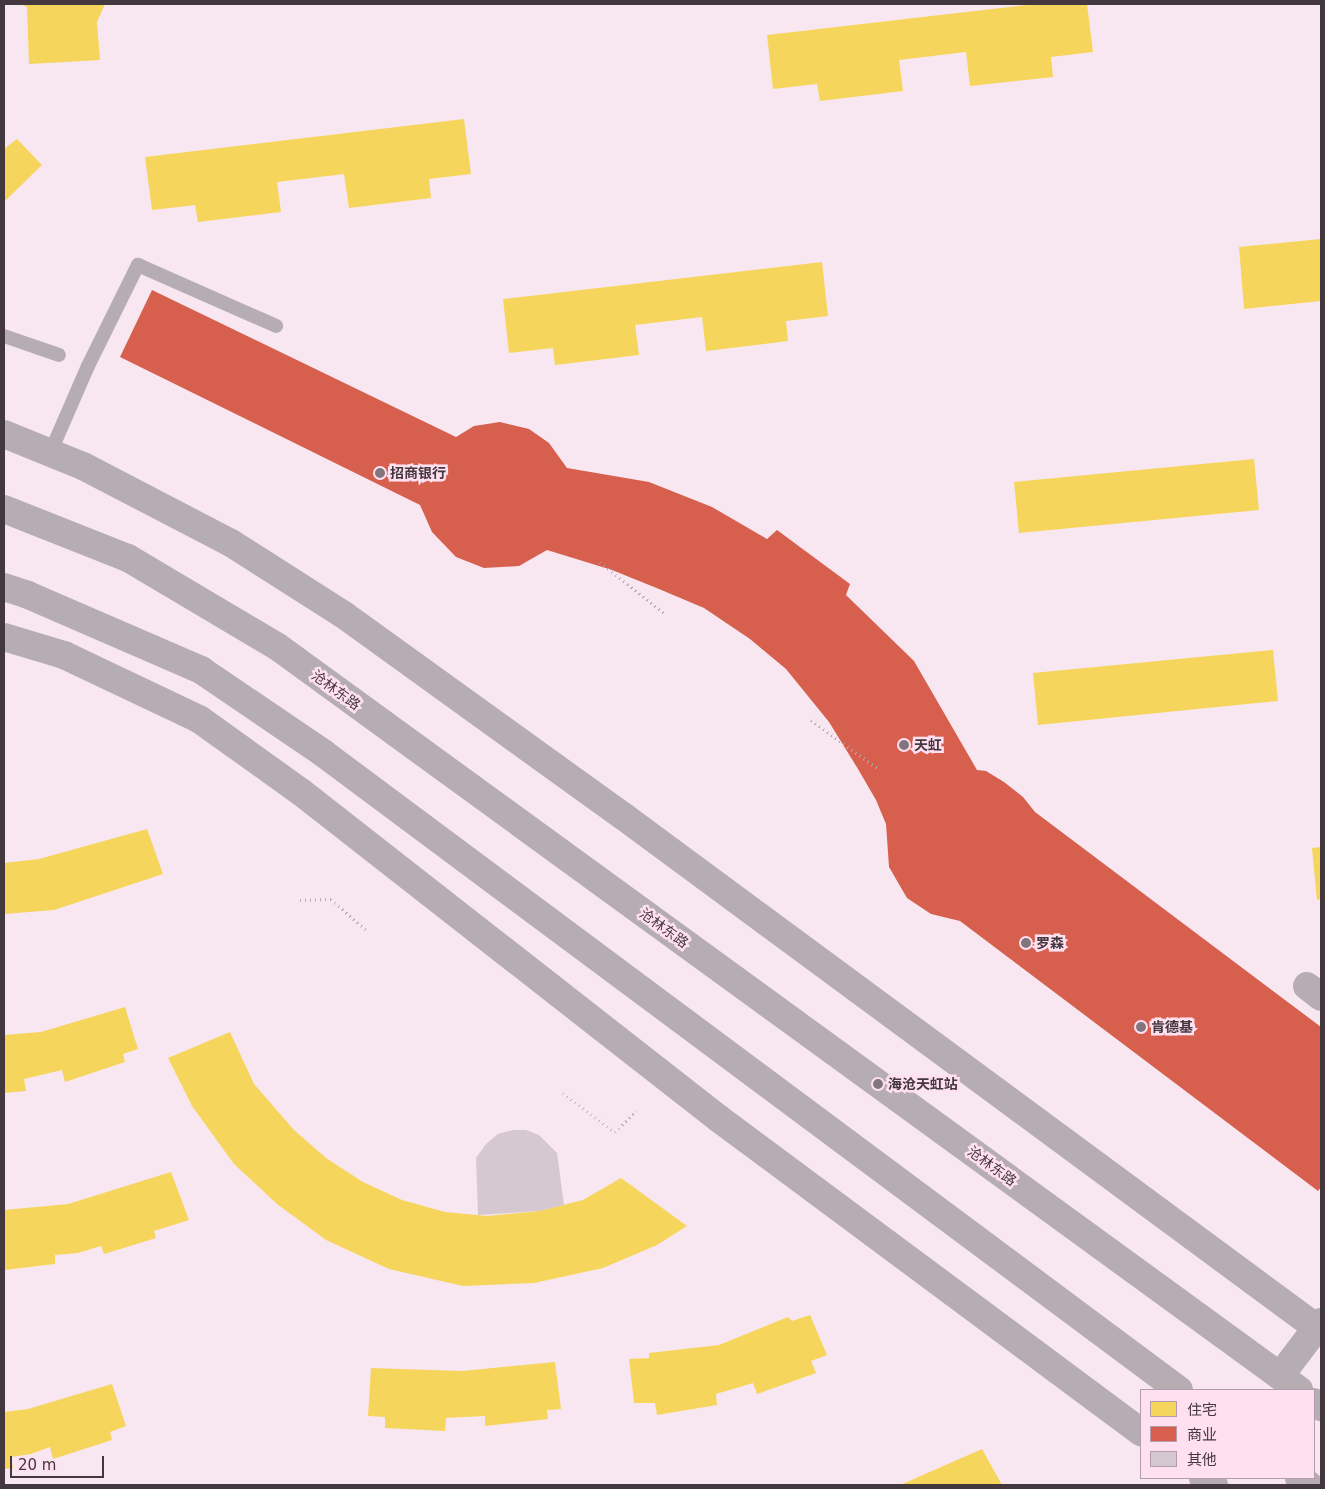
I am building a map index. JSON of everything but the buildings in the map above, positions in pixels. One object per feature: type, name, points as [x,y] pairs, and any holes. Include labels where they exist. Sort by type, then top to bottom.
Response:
[{"type":"street","points":[[4,434],[51,451],[83,466],[231,543],[344,615],[623,816],[1320,1327],[1290,1383]]},
{"type":"street","name":"沧林东路","points":[[4,509],[128,558],[278,647],[1290,1383]]},
{"type":"street","points":[[4,587],[28,595],[201,670],[323,753],[1178,1389]]},
{"type":"street","points":[[4,637],[64,655],[199,719],[301,792],[718,1118],[1140,1431]]},
{"type":"lane","points":[[51,451],[88,366],[138,265],[276,326]]},
{"type":"lane","points":[[4,336],[59,355]]},
{"type":"path","points":[[600,562],[665,614]]},
{"type":"path","points":[[811,720],[877,768]]},
{"type":"path","points":[[300,900],[331,899],[366,930]]},
{"type":"path","points":[[564,1093],[615,1132],[636,1110]]},
{"type":"place","name":"招商银行","points":[[380,473]]},
{"type":"place","name":"天虹","points":[[904,745]]},
{"type":"place","name":"罗森","points":[[1026,943]]},
{"type":"place","name":"肯德基","points":[[1141,1027]]},
{"type":"place","name":"海沧天虹站","points":[[878,1084]]}]
